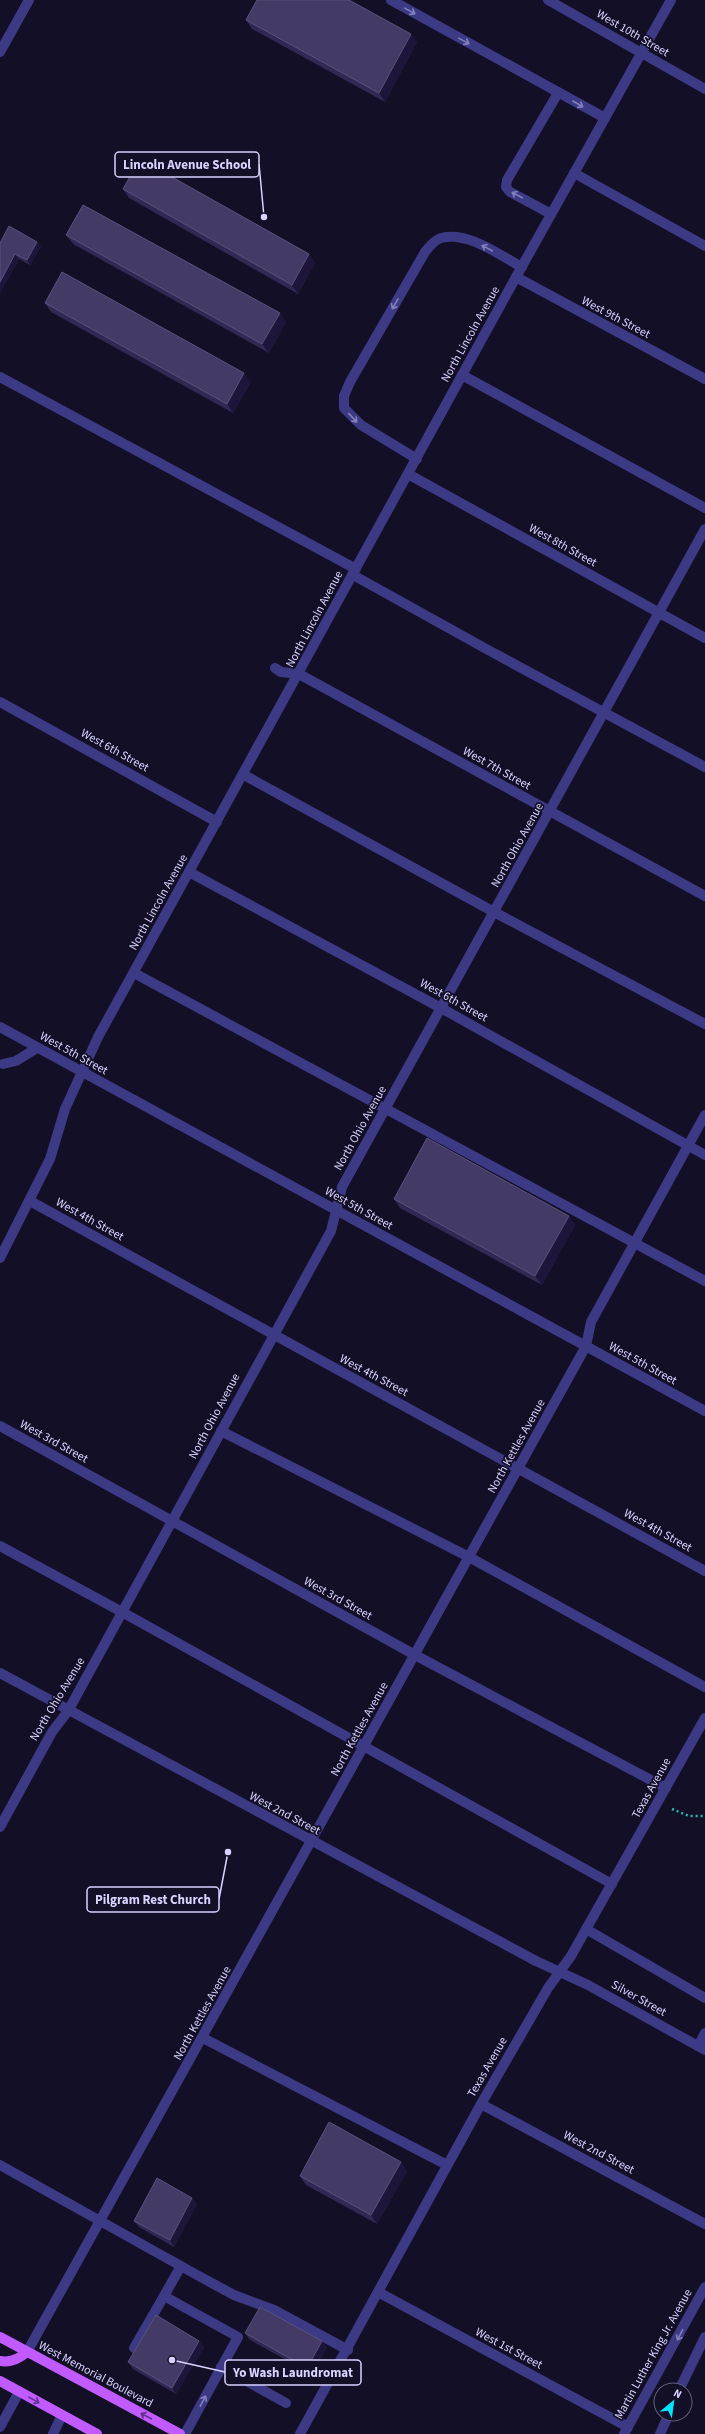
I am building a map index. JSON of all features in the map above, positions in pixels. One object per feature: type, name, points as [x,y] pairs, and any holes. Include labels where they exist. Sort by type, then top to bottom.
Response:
[{"type":"main road","name":"West Memorial Boulevard","points":[[0,2338],[180,2434]]},
{"type":"main road","points":[[0,2361],[6,2362],[19,2359],[27,2352]]},
{"type":"main road","points":[[0,2381],[97,2434]]},
{"type":"street","points":[[0,52],[29,0]]},
{"type":"street","points":[[391,0],[605,118]]},
{"type":"street","name":"West 10th Street","points":[[548,0],[705,89]]},
{"type":"street","name":"North Lincoln Avenue","points":[[0,1258],[50,1159],[65,1109],[83,1073],[98,1037],[244,775],[522,266],[671,0]]},
{"type":"street","points":[[551,214],[510,192],[506,187],[507,180],[558,93]]},
{"type":"street","points":[[574,173],[705,246]]},
{"type":"street","points":[[417,459],[360,425],[344,408],[344,396],[350,382],[425,252],[433,243],[446,238],[474,242],[522,266]]},
{"type":"street","name":"West 9th Street","points":[[516,277],[705,379]]},
{"type":"street","points":[[462,375],[705,508]]},
{"type":"street","points":[[0,377],[354,572],[604,713],[705,767]]},
{"type":"street","name":"West 8th Street","points":[[408,474],[705,638]]},
{"type":"street","name":"North Ohio Avenue","points":[[0,1827],[52,1732],[68,1711],[172,1522],[330,1231],[342,1187],[705,529]]},
{"type":"street","name":"West 7th Street","points":[[275,668],[281,672],[299,674],[705,896]]},
{"type":"street","name":"West 6th Street","points":[[0,702],[217,822]]},
{"type":"street","points":[[244,775],[494,912],[705,1024]]},
{"type":"street","name":"West 6th Street","points":[[190,872],[441,1008],[705,1155]]},
{"type":"street","points":[[134,973],[705,1282]]},
{"type":"street","name":"West 5th Street","points":[[0,1027],[705,1411]]},
{"type":"street","points":[[1,1065],[16,1061],[37,1048]]},
{"type":"street","name":"North Kettles Avenue","points":[[27,2352],[102,2221],[586,1346],[591,1322],[705,1115]]},
{"type":"street","name":"West 4th Street","points":[[30,1201],[272,1336],[519,1467],[705,1571]]},
{"type":"street","name":"West 3rd Street","points":[[0,1426],[415,1655],[666,1788]]},
{"type":"street","points":[[221,1431],[469,1557],[705,1687]]},
{"type":"street","points":[[0,1546],[122,1612],[612,1884]]},
{"type":"street","name":"West 2nd Street","points":[[0,1673],[68,1711],[559,1973]]},
{"type":"street","name":"Texas Avenue","points":[[300,2434],[348,2350],[481,2104],[586,1930],[705,1718]]},
{"type":"street","points":[[586,1930],[705,1998]]},
{"type":"street","name":"Silver Street","points":[[559,1973],[588,1985],[701,2048]]},
{"type":"street","points":[[701,2048],[705,2033]]},
{"type":"street","points":[[203,2038],[447,2165]]},
{"type":"street","name":"West 2nd Street","points":[[481,2104],[705,2224]]},
{"type":"street","points":[[0,2165],[234,2295],[274,2310],[348,2350]]},
{"type":"street","points":[[134,2348],[181,2266]]},
{"type":"street","name":"Martin Luther King Jr. Avenue","points":[[626,2431],[705,2287]]},
{"type":"street","name":"West 1st Street","points":[[378,2292],[626,2431]]},
{"type":"street","points":[[164,2296],[238,2337],[185,2434]]},
{"type":"street","points":[[683,2382],[705,2337]]},
{"type":"street","points":[[221,2367],[286,2403]]},
{"type":"street","points":[[0,2427],[19,2392]]},
{"type":"street","points":[[53,2434],[62,2415]]},
{"type":"street","points":[[660,2434],[665,2422]]},
{"type":"path","points":[[672,1809],[689,1816],[705,1816]]},
{"type":"building","points":[[257,0],[349,0],[411,34],[379,93],[246,20]]},
{"type":"building","points":[[140,159],[309,254],[292,285],[123,189]]},
{"type":"building","points":[[83,205],[280,313],[262,344],[66,235]]},
{"type":"building","points":[[9,226],[37,242],[27,260],[15,254],[0,282],[0,243]]},
{"type":"building","points":[[62,272],[244,373],[227,404],[45,303]]},
{"type":"building","points":[[427,1138],[569,1216],[535,1276],[394,1199]]},
{"type":"building","points":[[329,2122],[401,2162],[371,2215],[300,2176]]},
{"type":"building","points":[[157,2178],[192,2198],[170,2240],[134,2221]]},
{"type":"building","points":[[260,2307],[322,2341],[307,2368],[245,2333]]},
{"type":"building","points":[[156,2315],[199,2341],[172,2388],[128,2362]]},
{"type":"place","name":"Lincoln Avenue School","points":[[264,217]]},
{"type":"place","name":"Pilgram Rest Church","points":[[228,1852]]},
{"type":"place","name":"Yo Wash Laundromat","points":[[172,2360]]}]
